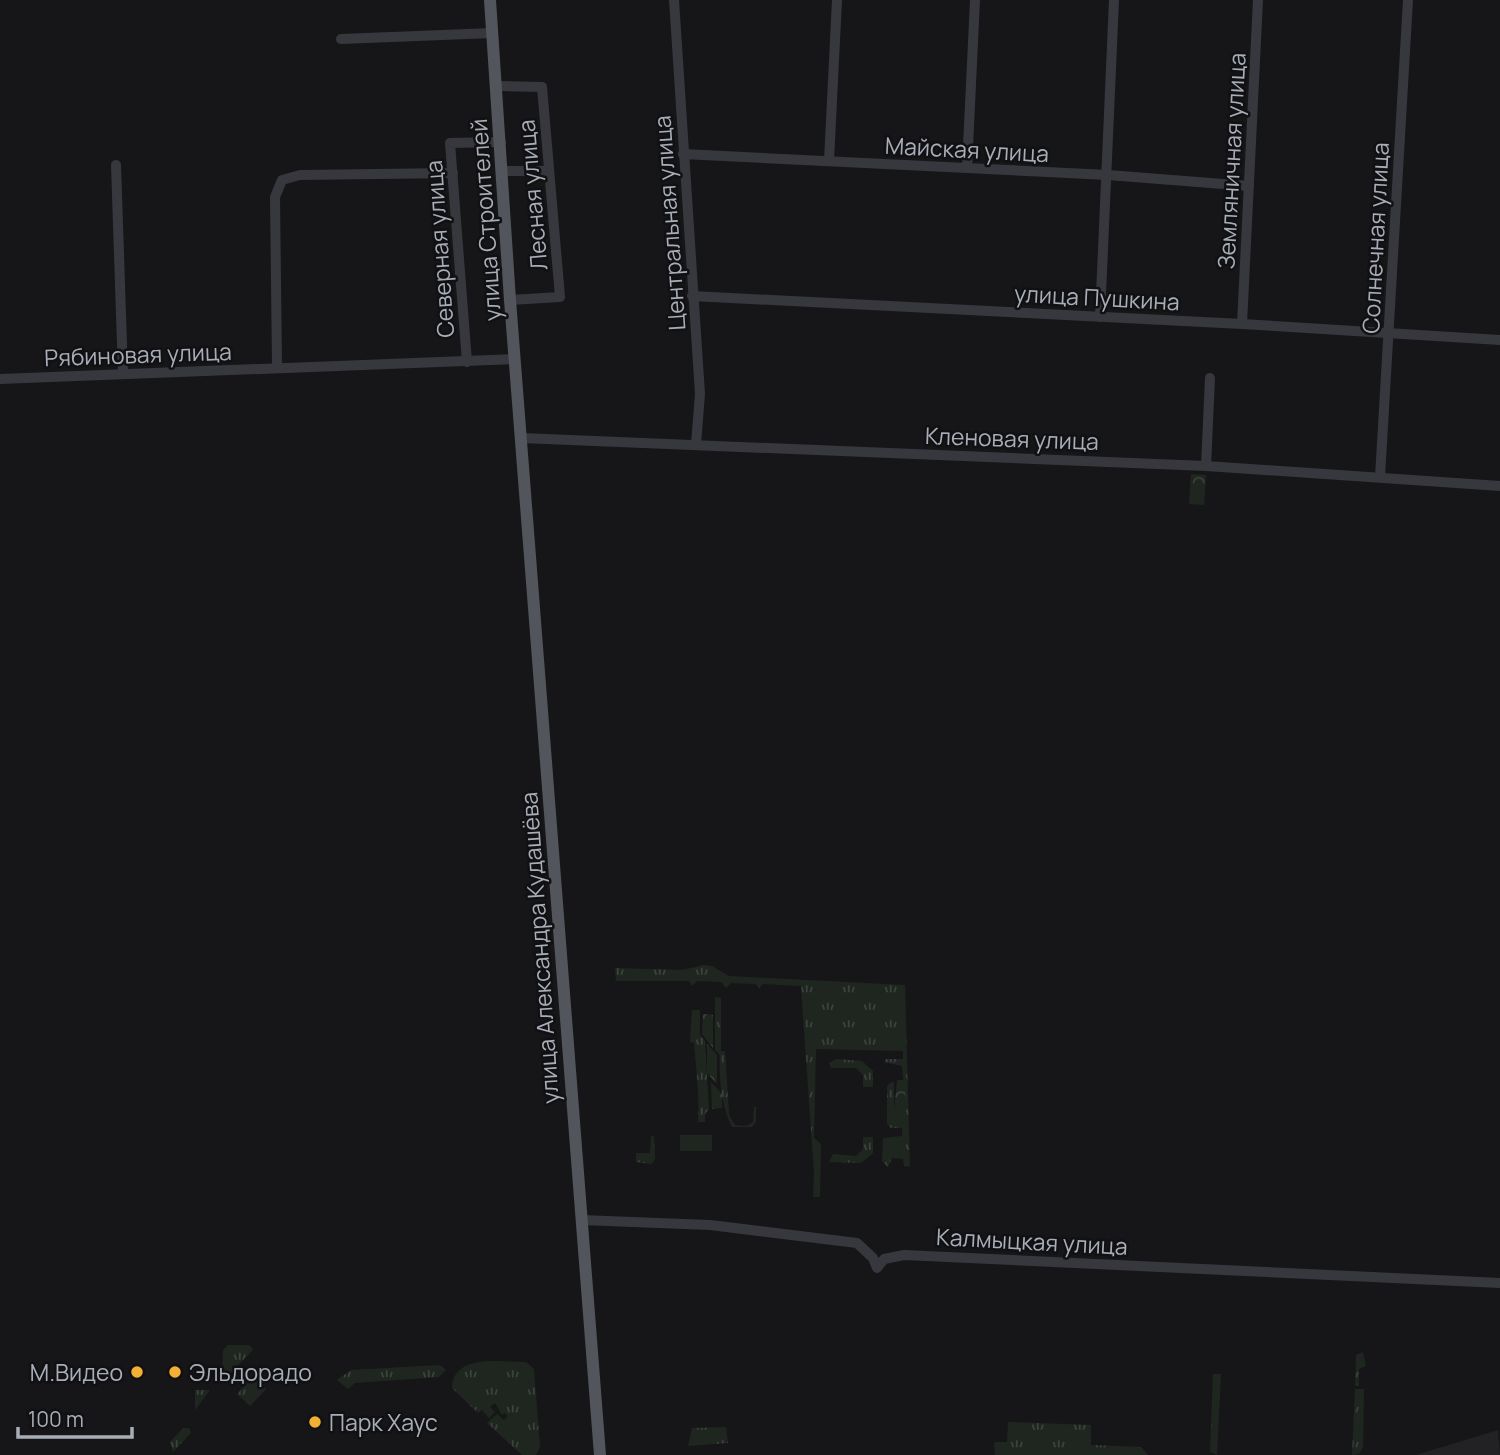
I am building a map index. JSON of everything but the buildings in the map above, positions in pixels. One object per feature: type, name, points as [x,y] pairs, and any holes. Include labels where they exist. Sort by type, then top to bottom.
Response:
[{"type":"main road","name":"улица Строителей","points":[[490,0],[522,438]]},
{"type":"main road","name":"улица Александра Кудашёва","points":[[522,438],[600,1455]]},
{"type":"street","name":"Центральная улица","points":[[674,0],[700,394],[696,444]]},
{"type":"street","points":[[829,161],[837,0]]},
{"type":"street","points":[[967,168],[975,0]]},
{"type":"street","points":[[1100,317],[1114,0]]},
{"type":"street","name":"Земляничная улица","points":[[1242,324],[1258,0]]},
{"type":"street","name":"Солнечная улица","points":[[1380,477],[1408,0]]},
{"type":"street","points":[[341,39],[493,33]]},
{"type":"street","name":"Лесная улица","points":[[496,86],[542,87],[560,297],[510,300]]},
{"type":"street","name":"Северная улица","points":[[467,362],[450,143],[501,142]]},
{"type":"street","name":"Майская улица","points":[[683,154],[1108,174],[1249,186]]},
{"type":"street","points":[[116,165],[123,374]]},
{"type":"street","points":[[503,171],[548,171]]},
{"type":"street","points":[[277,367],[275,197],[282,180],[300,175],[453,173]]},
{"type":"street","name":"улица Пушкина","points":[[692,296],[1500,340]]},
{"type":"street","name":"Рябиновая улица","points":[[0,379],[515,359]]},
{"type":"street","points":[[1206,466],[1210,378]]},
{"type":"street","name":"Кленовая улица","points":[[522,438],[1206,466],[1500,486]]},
{"type":"street","name":"Калмыцкая улица","points":[[581,1220],[710,1225],[857,1243],[873,1258],[877,1268],[884,1259],[904,1255],[1500,1283]]},
{"type":"shaded area","points":[[1498,1430],[1500,1455],[1416,1455]]},
{"type":"green space","points":[[1191,474],[1206,475],[1204,505],[1189,504]]},
{"type":"green space","points":[[703,965],[712,966],[729,976],[905,985],[910,1167],[904,1166],[903,1159],[892,1158],[888,1167],[882,1161],[883,1138],[902,1136],[902,1128],[891,1128],[887,1124],[887,1087],[890,1083],[894,1082],[894,1111],[906,1113],[902,1066],[884,1062],[886,1059],[903,1059],[903,1051],[816,1049],[814,1138],[821,1144],[820,1197],[813,1197],[814,1173],[801,986],[763,984],[759,988],[756,984],[731,983],[726,988],[721,982],[697,981],[692,986],[689,981],[616,981],[615,968],[683,970]]},
{"type":"green space","points":[[715,997],[721,998],[721,1051],[725,1051],[729,1115],[735,1125],[746,1126],[753,1122],[756,1107],[756,1122],[752,1127],[732,1127],[725,1110],[720,1083],[720,1055],[715,1050]]},
{"type":"green space","points":[[692,1010],[700,1010],[700,1035],[705,1041],[709,1109],[705,1114],[705,1122],[698,1122],[694,1043],[690,1042]]},
{"type":"green space","points":[[703,1014],[713,1015],[713,1048],[702,1034]]},
{"type":"green space","points":[[707,1044],[717,1055],[717,1084],[707,1073]]},
{"type":"green space","points":[[836,1059],[862,1061],[873,1071],[873,1087],[863,1087],[863,1075],[856,1068],[831,1068],[829,1063]]},
{"type":"green space","points":[[897,1080],[905,1080],[906,1113],[894,1111]]},
{"type":"green space","points":[[711,1082],[722,1094],[722,1108],[712,1109]]},
{"type":"green space","points":[[680,1135],[712,1135],[712,1151],[680,1151]]},
{"type":"green space","points":[[651,1136],[654,1136],[655,1160],[651,1164],[636,1162],[636,1153],[650,1153]]},
{"type":"green space","points":[[863,1137],[873,1137],[873,1153],[861,1163],[829,1162],[833,1154],[856,1156],[863,1149]]},
{"type":"green space","points":[[228,1345],[249,1345],[253,1349],[251,1352],[222,1382],[223,1350]]},
{"type":"green space","points":[[1363,1352],[1366,1366],[1359,1369],[1359,1386],[1355,1386],[1356,1355]]},
{"type":"green space","points":[[492,1361],[526,1362],[534,1369],[540,1447],[536,1455],[522,1455],[487,1423],[497,1414],[504,1420],[508,1416],[504,1413],[502,1415],[495,1403],[490,1407],[495,1412],[489,1418],[482,1410],[478,1413],[452,1388],[454,1377],[470,1364]]},
{"type":"green space","points":[[440,1365],[446,1370],[439,1377],[355,1383],[348,1389],[337,1380],[351,1370]]},
{"type":"green space","points":[[1213,1374],[1221,1374],[1217,1455],[1210,1452]]},
{"type":"green space","points":[[253,1377],[266,1389],[250,1406],[237,1394]]},
{"type":"green space","points":[[1355,1389],[1364,1389],[1363,1447],[1359,1454],[1352,1455]]},
{"type":"green space","points":[[195,1390],[210,1390],[195,1410]]},
{"type":"green space","points":[[1008,1422],[1091,1425],[1091,1445],[1141,1447],[1148,1455],[995,1455],[994,1442],[1007,1442]]},
{"type":"green space","points":[[726,1427],[728,1443],[688,1446],[692,1428]]},
{"type":"green space","points":[[183,1428],[189,1428],[191,1433],[173,1452],[170,1442]]},
{"type":"place","name":"М.Видео","points":[[137,1372]]},
{"type":"place","name":"Эльдорадо","points":[[175,1372]]},
{"type":"place","name":"Парк Хаус","points":[[315,1422]]}]
